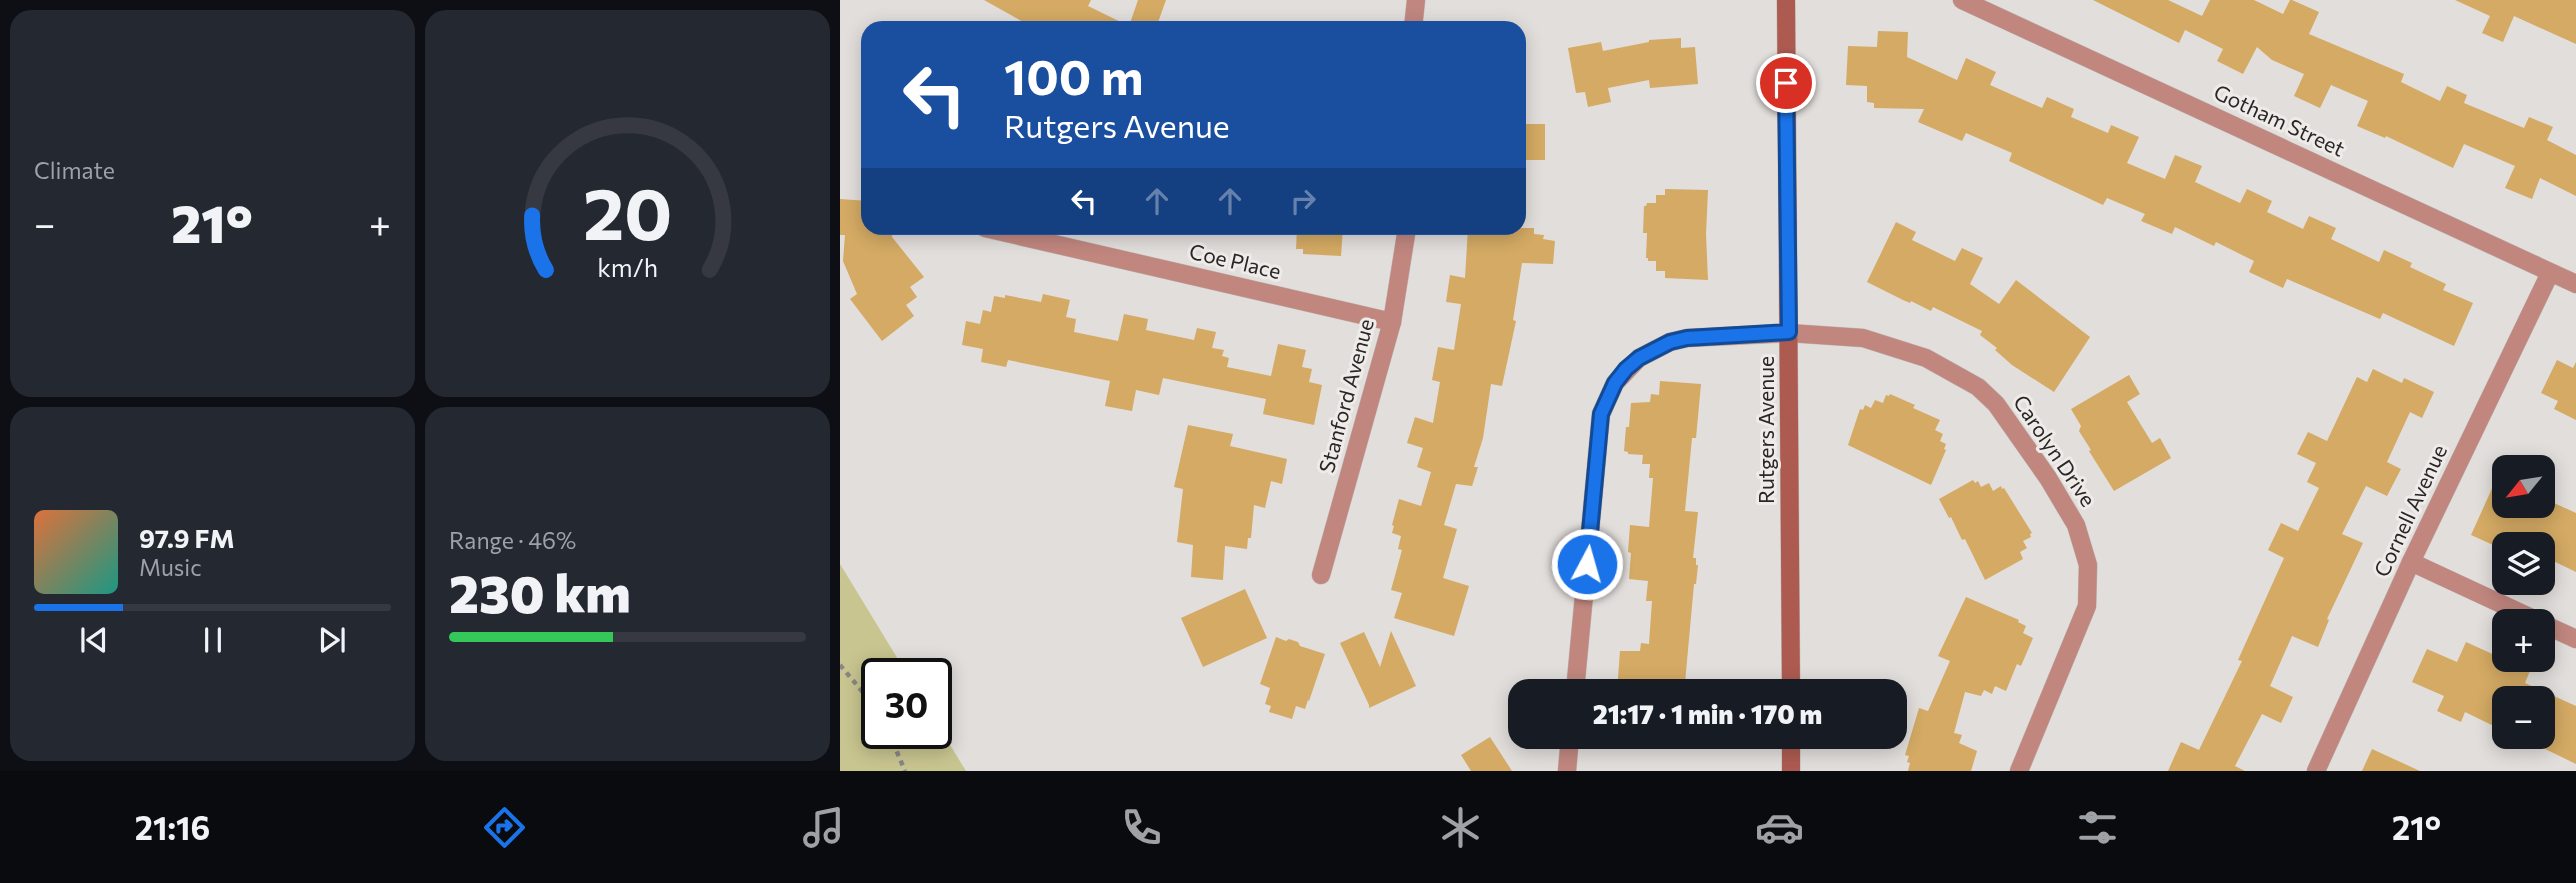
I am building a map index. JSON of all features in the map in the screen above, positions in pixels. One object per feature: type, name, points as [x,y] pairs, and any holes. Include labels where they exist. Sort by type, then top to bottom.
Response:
[{"type":"main road","name":"Rutgers Avenue","points":[[1786,0],[1791,679]]},
{"type":"main road","points":[[1791,749],[1791,771]]},
{"type":"street","points":[[1414,21],[1416,0]]},
{"type":"street","name":"Gotham Street","points":[[1962,0],[2576,285]]},
{"type":"street","name":"Coe Place","points":[[1015,235],[1392,322]]},
{"type":"street","name":"Stanford Avenue","points":[[1321,575],[1392,322],[1406,235]]},
{"type":"street","name":"Cornell Avenue","points":[[2316,771],[2411,562],[2550,273]]},
{"type":"street","name":"Carolyn Drive","points":[[1575,679],[1601,414],[1615,383],[1639,358],[1670,342],[1687,338],[1789,332],[1864,338],[1926,358],[1978,387],[1996,404],[2077,525],[2088,565],[2087,606],[2019,771]]},
{"type":"street","points":[[2411,562],[2512,609]]},
{"type":"street","points":[[2555,629],[2576,639]]},
{"type":"street","points":[[1567,771],[1569,749]]},
{"type":"path","points":[[840,665],[861,690]]},
{"type":"path","points":[[896,749],[905,771]]},
{"type":"shaded area","points":[[840,564],[897,658],[861,658],[861,749],[952,748],[966,771],[840,771]]},
{"type":"building","points":[[984,0],[1091,0],[1088,6],[1119,21],[1022,21]]},
{"type":"building","points":[[1138,0],[1166,0],[1158,21],[1131,21]]},
{"type":"building","points":[[2093,0],[2168,0],[2202,16],[2210,0],[2254,0],[2283,14],[2292,0],[2319,12],[2309,34],[2404,74],[2401,82],[2440,101],[2447,86],[2467,95],[2464,103],[2524,128],[2529,117],[2553,127],[2547,140],[2576,155],[2576,196],[2540,178],[2532,199],[2505,188],[2515,166],[2464,144],[2453,168],[2386,136],[2385,138],[2357,126],[2368,101],[2331,85],[2320,108],[2294,96],[2304,74],[2272,60],[2257,47],[2243,74],[2217,61],[2223,49],[2185,30],[2179,43]]},
{"type":"building","points":[[2455,0],[2576,0],[2576,44],[2514,16],[2503,42],[2482,33],[2490,16]]},
{"type":"building","points":[[1878,31],[1908,32],[1907,57],[1957,80],[1966,58],[1996,72],[1990,85],[2042,108],[2047,97],[2074,109],[2071,117],[2108,133],[2111,125],[2139,137],[2127,163],[2165,179],[2175,155],[2202,166],[2195,182],[2240,203],[2247,189],[2272,201],[2267,212],[2303,229],[2309,216],[2336,228],[2331,239],[2379,262],[2384,250],[2412,263],[2410,267],[2446,284],[2443,290],[2473,303],[2454,346],[2383,313],[2380,319],[2287,279],[2283,288],[2249,272],[2254,261],[2216,242],[2214,246],[2175,227],[2172,234],[2141,221],[2145,214],[2107,198],[2103,205],[2009,161],[2012,153],[1966,133],[1962,141],[1918,122],[1924,109],[1874,108],[1874,103],[1867,102],[1867,86],[1846,85],[1848,46],[1877,47]]},
{"type":"building","points":[[1681,38],[1681,48],[1695,47],[1698,84],[1650,88],[1649,80],[1608,88],[1611,102],[1588,107],[1585,92],[1576,93],[1568,48],[1601,42],[1603,51],[1649,40]]},
{"type":"building","points":[[1526,124],[1545,124],[1545,160],[1526,160]]},
{"type":"building","points":[[1665,189],[1708,190],[1708,280],[1665,278],[1665,271],[1656,271],[1656,261],[1648,261],[1646,258],[1644,206],[1647,203],[1656,203],[1656,195],[1665,195]]},
{"type":"building","points":[[840,199],[861,200],[861,235],[892,235],[924,277],[910,287],[917,297],[906,305],[914,316],[882,341],[850,299],[857,294],[843,261],[845,235],[840,235]]},
{"type":"building","points":[[1896,222],[1916,232],[1912,240],[1955,261],[1962,248],[1983,258],[1970,284],[1999,304],[2016,280],[2090,337],[2054,392],[2012,365],[1995,350],[1997,348],[1980,335],[1982,331],[1933,307],[1931,311],[1867,282]]},
{"type":"building","points":[[1526,228],[1534,228],[1534,234],[1544,235],[1543,239],[1555,241],[1553,264],[1522,263],[1513,320],[1516,321],[1502,386],[1491,384],[1483,438],[1474,467],[1478,467],[1472,486],[1456,484],[1444,525],[1457,529],[1443,578],[1469,586],[1454,636],[1394,618],[1402,593],[1391,590],[1402,550],[1398,549],[1401,536],[1392,533],[1392,525],[1399,499],[1421,506],[1431,472],[1417,467],[1423,448],[1407,443],[1415,417],[1433,423],[1440,382],[1432,380],[1438,347],[1454,350],[1461,304],[1446,302],[1450,275],[1465,278],[1468,235],[1526,235]]},
{"type":"building","points":[[1297,235],[1342,235],[1341,256],[1303,254],[1303,249],[1296,249]]},
{"type":"building","points":[[1043,294],[1070,300],[1066,317],[1076,319],[1074,332],[1118,341],[1124,314],[1148,319],[1146,330],[1194,340],[1197,328],[1216,332],[1212,348],[1224,350],[1222,356],[1229,358],[1227,367],[1271,376],[1278,344],[1306,350],[1302,367],[1312,369],[1309,382],[1322,385],[1314,425],[1263,414],[1266,399],[1163,378],[1159,395],[1136,390],[1132,411],[1105,406],[1110,381],[1008,360],[1006,367],[981,362],[983,349],[962,345],[966,321],[980,324],[983,310],[991,312],[994,296],[1005,298],[1005,295],[1041,302]]},
{"type":"building","points":[[2557,360],[2573,368],[2576,362],[2576,420],[2554,409],[2558,401],[2541,393]]},
{"type":"building","points":[[2373,369],[2402,383],[2404,378],[2434,392],[2422,418],[2410,412],[2387,462],[2401,469],[2387,496],[2366,486],[2342,534],[2363,543],[2327,619],[2329,620],[2318,647],[2292,636],[2270,686],[2293,697],[2281,723],[2262,714],[2235,766],[2245,771],[2168,771],[2181,742],[2199,750],[2242,661],[2238,660],[2284,558],[2268,550],[2281,523],[2298,531],[2319,488],[2307,482],[2316,463],[2297,454],[2308,432],[2327,441],[2357,377],[2367,382]]},
{"type":"building","points":[[2129,375],[2140,394],[2127,402],[2152,443],[2160,438],[2171,458],[2114,491],[2089,451],[2091,450],[2079,431],[2081,426],[2071,409]]},
{"type":"building","points":[[1660,381],[1701,384],[1696,438],[1692,438],[1685,511],[1698,512],[1693,558],[1696,558],[1698,565],[1685,679],[1618,679],[1620,651],[1640,651],[1641,643],[1649,644],[1652,601],[1646,601],[1648,581],[1629,579],[1630,525],[1649,527],[1653,478],[1649,478],[1650,464],[1642,464],[1643,455],[1628,454],[1624,451],[1626,427],[1629,427],[1631,403],[1650,402],[1651,394],[1659,395]]},
{"type":"building","points":[[1890,394],[1940,420],[1935,430],[1943,434],[1940,441],[1946,444],[1946,450],[1931,485],[1848,445],[1860,409],[1863,410],[1865,405],[1871,408],[1875,400],[1883,403],[1886,395]]},
{"type":"building","points":[[1188,425],[1233,434],[1230,446],[1287,459],[1282,484],[1271,481],[1265,508],[1254,505],[1251,538],[1248,538],[1247,549],[1225,546],[1223,580],[1191,577],[1193,545],[1177,542],[1183,489],[1174,487]]},
{"type":"building","points":[[1973,480],[1975,483],[1978,481],[1981,487],[1989,483],[1993,491],[2001,486],[2004,488],[2032,533],[2031,537],[2023,541],[2027,548],[2020,552],[2023,559],[1985,580],[1965,539],[1962,540],[1939,499]]},
{"type":"building","points":[[2492,489],[2492,518],[2555,518],[2555,503],[2576,513],[2576,572],[2555,562],[2555,532],[2492,532],[2492,545],[2471,535]]},
{"type":"building","points":[[1245,589],[1267,638],[1203,667],[1181,618]]},
{"type":"building","points":[[1966,597],[2019,620],[2018,622],[2026,626],[2023,633],[2033,638],[2021,666],[2017,664],[2006,691],[1995,686],[1992,694],[1984,690],[1981,696],[1965,692],[1954,733],[1962,735],[1959,743],[1977,751],[1971,771],[1908,771],[1909,756],[1905,755],[1919,708],[1928,711],[1950,661],[1938,656]]},
{"type":"building","points":[[1391,631],[1416,686],[1369,708],[1340,643],[1364,632],[1380,667]]},
{"type":"building","points":[[1276,637],[1298,642],[1300,646],[1325,654],[1305,709],[1296,706],[1292,719],[1269,712],[1271,706],[1265,704],[1270,688],[1260,684]]},
{"type":"building","points":[[2466,642],[2492,654],[2492,672],[2530,672],[2525,683],[2532,686],[2492,686],[2492,725],[2465,712],[2461,722],[2437,711],[2444,696],[2412,682],[2427,649],[2457,662]]},
{"type":"building","points":[[2555,697],[2576,706],[2576,764],[2545,749],[2555,749]]},
{"type":"building","points":[[1490,737],[1512,771],[1471,771],[1461,755]]},
{"type":"building","points":[[2372,749],[2420,771],[2362,771]]},
{"type":"route","points":[[1587,564],[1601,414],[1615,383],[1626,369],[1653,349],[1687,338],[1789,332],[1786,83]]}]
